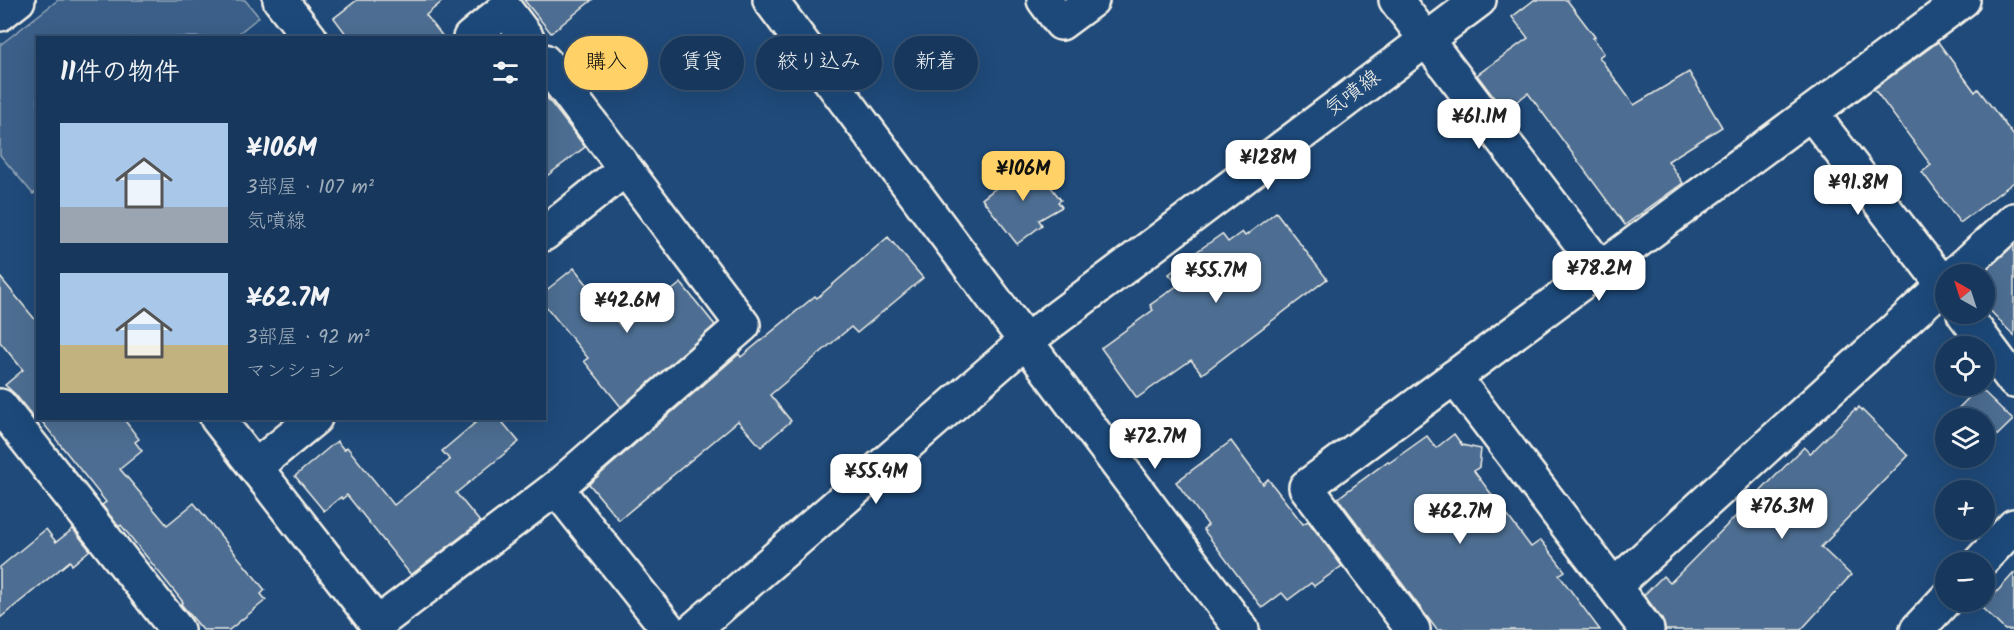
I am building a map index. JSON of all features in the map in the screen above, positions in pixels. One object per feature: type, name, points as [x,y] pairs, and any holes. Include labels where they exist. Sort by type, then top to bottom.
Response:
[{"type":"street","points":[[0,14],[18,0]]},
{"type":"street","points":[[280,0],[308,36]]},
{"type":"street","points":[[770,0],[1242,630]]},
{"type":"street","points":[[1044,0],[1061,23],[1092,0]]},
{"type":"street","points":[[1396,0],[1601,269]]},
{"type":"street","name":"気噴線","points":[[693,630],[1026,341],[1479,0]]},
{"type":"street","points":[[1413,630],[1306,487],[1963,0]]},
{"type":"street","points":[[472,36],[505,9],[525,36]]},
{"type":"street","points":[[219,420],[377,624],[556,488],[743,325],[546,65]]},
{"type":"street","points":[[1811,113],[1935,268]]},
{"type":"street","points":[[546,232],[625,169]]},
{"type":"street","points":[[1967,264],[2014,220]]},
{"type":"street","points":[[1614,586],[1935,294]]},
{"type":"street","points":[[1971,324],[2014,381]]},
{"type":"street","points":[[1455,377],[1647,630]]},
{"type":"street","points":[[0,406],[177,630]]},
{"type":"street","points":[[255,467],[313,420]]},
{"type":"street","points":[[556,488],[669,630]]},
{"type":"street","points":[[1989,552],[2014,526]]},
{"type":"street","points":[[1917,630],[1935,611]]},
{"type":"shaded area","points":[[58,0],[245,0],[259,17],[235,36],[36,36],[36,192],[33,194],[0,155],[0,45]]},
{"type":"building","points":[[357,0],[444,0],[426,15],[442,36],[348,36],[334,18]]},
{"type":"building","points":[[524,0],[592,0],[551,33]]},
{"type":"building","points":[[1534,0],[1567,0],[1595,37],[1593,38],[1604,53],[1599,57],[1634,105],[1689,72],[1722,127],[1668,161],[1683,183],[1625,225],[1528,93],[1504,111],[1477,75],[1528,38],[1512,17]]},
{"type":"building","points":[[1938,42],[1975,92],[1978,89],[2014,136],[2014,182],[1960,223],[1922,172],[1931,165],[1874,89]]},
{"type":"building","points":[[546,97],[585,147],[546,176]]},
{"type":"building","points":[[1031,161],[1061,200],[1058,202],[1062,207],[1039,220],[1042,225],[1017,244],[982,199]]},
{"type":"building","points":[[1276,212],[1327,279],[1202,374],[1191,360],[1137,398],[1101,348],[1153,310],[1150,305],[1178,285],[1169,274],[1199,250],[1222,234],[1228,242],[1242,232],[1245,236]]},
{"type":"building","points":[[888,237],[923,278],[857,333],[851,327],[770,395],[791,421],[761,447],[738,421],[619,520],[589,484],[739,354],[741,357],[815,296],[817,298]]},
{"type":"building","points":[[2014,245],[2014,336],[1995,316],[1995,264],[1993,264]]},
{"type":"building","points":[[574,268],[623,329],[681,283],[715,325],[621,407],[584,361],[588,358],[546,306],[546,290]]},
{"type":"building","points":[[0,277],[36,321],[36,420],[38,423],[5,385],[23,370],[0,342]]},
{"type":"building","points":[[1970,396],[1988,396],[2013,420],[1995,437],[1995,408],[1959,408]]},
{"type":"building","points":[[1859,407],[1908,456],[1821,547],[1851,575],[1801,630],[1665,630],[1662,619],[1644,595],[1663,576],[1670,583],[1804,447],[1810,454]]},
{"type":"building","points":[[41,420],[125,420],[139,439],[135,442],[142,451],[120,469],[167,525],[194,503],[265,590],[261,594],[266,600],[229,630],[203,630],[121,525],[119,527],[102,505],[106,502]]},
{"type":"building","points":[[479,420],[501,420],[519,442],[456,493],[480,522],[411,575],[347,495],[324,511],[295,476],[337,441],[344,450],[347,447],[394,505],[450,460],[442,451]]},
{"type":"building","points":[[1454,434],[1462,445],[1481,449],[1479,467],[1474,471],[1531,547],[1541,540],[1565,571],[1559,575],[1600,630],[1437,630],[1338,498],[1427,436],[1436,448]]},
{"type":"building","points":[[1231,441],[1263,484],[1268,479],[1303,524],[1308,521],[1342,566],[1314,586],[1311,583],[1288,600],[1282,593],[1262,608],[1203,529],[1208,525],[1176,482]]},
{"type":"building","points":[[46,529],[56,542],[73,529],[90,550],[72,565],[70,561],[0,618],[0,567]]},
{"type":"building","points":[[2014,573],[2014,630],[2005,630],[1986,612],[1995,612],[1995,594]]}]
